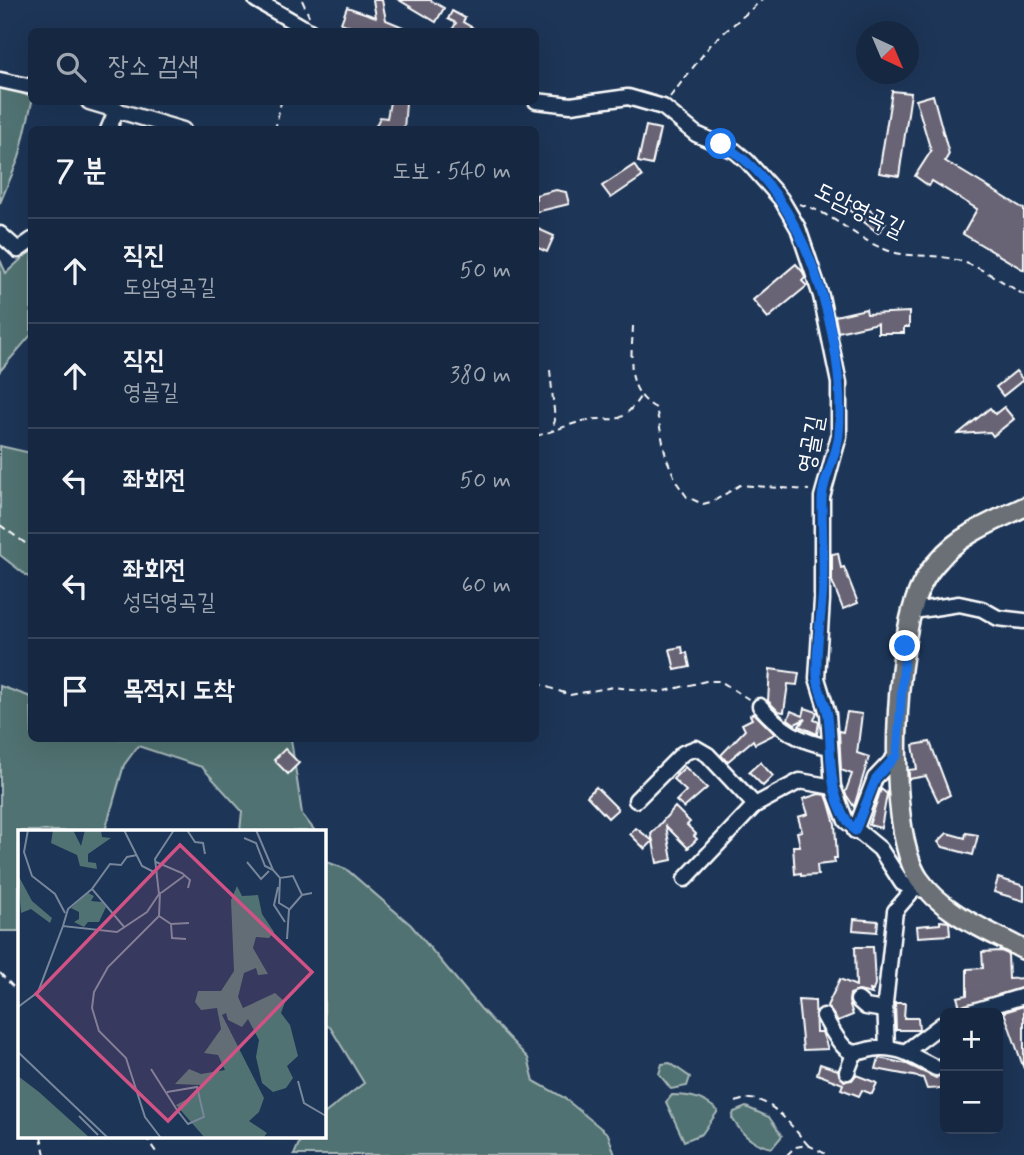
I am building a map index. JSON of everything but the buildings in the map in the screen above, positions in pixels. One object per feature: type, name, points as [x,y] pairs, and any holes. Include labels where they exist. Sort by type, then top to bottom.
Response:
[{"type":"main road","points":[[1024,507],[957,542],[939,560],[920,587],[905,646],[897,755],[904,848],[922,890],[982,931],[1024,949]]},
{"type":"street","points":[[256,0],[304,28]]},
{"type":"street","points":[[0,80],[28,86]]},
{"type":"street","name":"도암영곡길","points":[[539,101],[571,105],[628,97],[663,107],[696,134],[735,151],[781,199]]},
{"type":"street","points":[[101,105],[170,126]]},
{"type":"street","points":[[110,126],[117,109]]},
{"type":"street","name":"영골길","points":[[781,199],[798,228],[821,296],[839,383],[839,436],[822,497],[822,600],[817,678],[828,714],[832,787],[838,808],[855,831],[880,849],[902,883],[922,890]]},
{"type":"street","points":[[0,234],[18,250],[28,243]]},
{"type":"street","points":[[913,611],[959,604],[982,609],[998,618],[1024,621]]},
{"type":"street","points":[[760,706],[781,730],[806,742],[829,747]]},
{"type":"street","points":[[636,800],[683,753],[696,748],[708,755],[755,805]]},
{"type":"street","points":[[855,831],[876,778],[897,755]]},
{"type":"street","points":[[685,879],[755,805],[800,781],[832,787]]},
{"type":"street","points":[[887,1046],[884,1010],[895,911],[922,890]]},
{"type":"street","points":[[984,1008],[1024,996]]},
{"type":"street","points":[[858,1000],[866,1007],[884,1010]]},
{"type":"street","points":[[824,1016],[839,1045],[854,1054],[887,1046],[936,1068]]},
{"type":"street","points":[[905,1052],[940,1026]]},
{"type":"street","points":[[847,1072],[854,1054]]},
{"type":"path","points":[[663,107],[703,52],[762,0]]},
{"type":"path","points":[[276,126],[280,105]]},
{"type":"path","name":"도암영곡길","points":[[781,199],[832,216],[848,230],[880,248],[901,256],[953,259],[1024,295]]},
{"type":"path","points":[[634,326],[632,383],[640,397],[656,408],[666,457],[677,483],[687,497],[703,503],[714,501],[740,485],[785,486],[810,490],[822,497]]},
{"type":"path","points":[[550,370],[555,420],[552,432]]},
{"type":"path","points":[[539,435],[588,419],[618,420],[627,414],[640,397]]},
{"type":"path","points":[[0,525],[28,545]]},
{"type":"path","points":[[539,684],[570,695],[613,687],[661,692],[706,681],[720,681],[760,706]]},
{"type":"path","points":[[0,974],[18,992]]},
{"type":"path","points":[[736,1102],[747,1097],[762,1100],[787,1121],[808,1145],[828,1155]]},
{"type":"path","points":[[146,1138],[158,1155]]},
{"type":"path","points":[[787,1155],[794,1147],[808,1145]]},
{"type":"green space","points":[[0,85],[28,96],[28,105],[31,105],[19,158],[0,203]]},
{"type":"green space","points":[[28,253],[28,338],[0,371],[0,260],[6,273]]},
{"type":"green space","points":[[0,446],[28,452],[28,577],[0,555]]},
{"type":"green space","points":[[0,686],[28,696],[28,742],[291,742],[302,814],[314,830],[240,830],[242,811],[202,767],[138,746],[124,765],[105,830],[18,830],[18,931],[0,931]]},
{"type":"green space","points":[[326,862],[346,869],[411,925],[481,1009],[528,1058],[534,1081],[563,1097],[608,1134],[615,1155],[294,1155],[301,1138],[326,1138],[326,1112],[364,1083],[330,1027],[326,1026]]},
{"type":"green space","points":[[670,1063],[690,1077],[687,1086],[671,1089],[659,1074],[662,1064]]},
{"type":"green space","points":[[672,1095],[697,1098],[718,1111],[702,1134],[684,1141],[666,1102]]},
{"type":"green space","points":[[746,1107],[769,1117],[782,1136],[772,1148],[748,1138],[732,1118],[734,1112]]},
{"type":"route","points":[[721,144],[747,161],[781,199],[798,228],[821,296],[831,338],[839,383],[839,436],[822,497],[824,530],[817,678],[828,714],[832,787],[838,808],[855,831],[876,778],[897,755],[905,646]]}]
